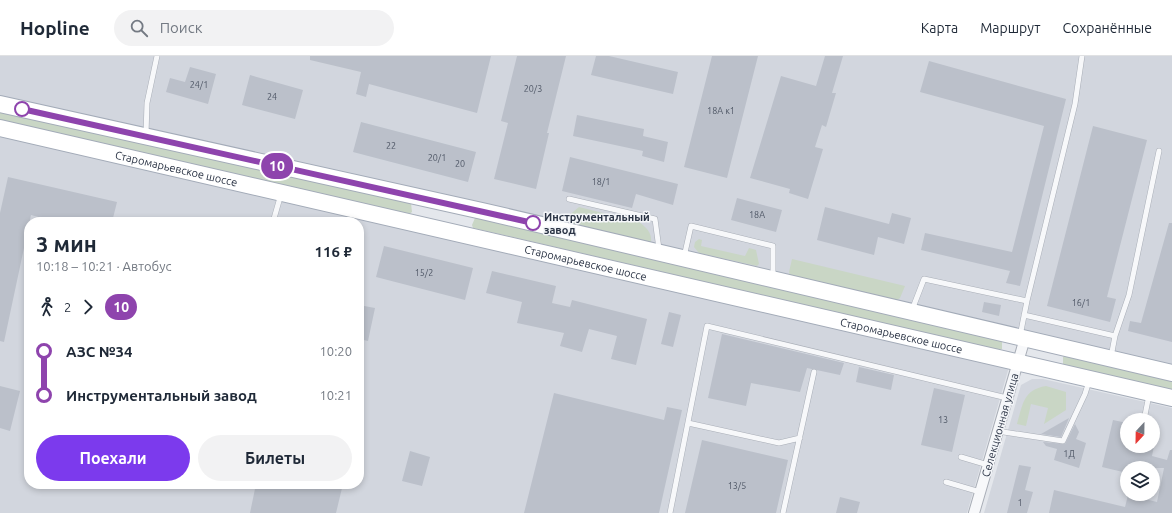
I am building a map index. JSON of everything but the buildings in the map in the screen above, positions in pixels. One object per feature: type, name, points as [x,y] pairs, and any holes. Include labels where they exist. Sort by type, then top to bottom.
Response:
[{"type":"main road","points":[[0,104],[453,204],[1172,373]]},
{"type":"main road","name":"Старомарьевское шоссе","points":[[0,128],[1172,398]]},
{"type":"main road","points":[[447,230],[453,204]]},
{"type":"street","name":"Селекционная улица","points":[[974,513],[1018,363],[1022,337]]},
{"type":"lane","points":[[145,137],[147,103],[157,56]]},
{"type":"lane","points":[[1022,337],[1027,301],[1075,104],[1082,56]]},
{"type":"lane","points":[[1111,358],[1116,336],[1129,295],[1159,151]]},
{"type":"lane","points":[[275,217],[282,192]]},
{"type":"lane","points":[[569,199],[655,219],[660,252]]},
{"type":"lane","points":[[684,258],[691,226],[773,246],[773,279]]},
{"type":"lane","points":[[911,311],[924,279],[1027,301]]},
{"type":"lane","points":[[1024,315],[1116,336]]},
{"type":"lane","points":[[670,513],[707,326],[1007,398]]},
{"type":"lane","points":[[783,513],[814,372]]},
{"type":"lane","points":[[997,431],[1063,441],[1085,394],[1090,378]]},
{"type":"lane","points":[[1145,413],[1149,392]]},
{"type":"lane","points":[[688,423],[779,443],[800,438]]},
{"type":"lane","points":[[961,457],[988,465]]},
{"type":"lane","points":[[946,482],[980,492]]},
{"type":"shaded area","points":[[0,56],[1172,56],[1172,367],[0,97]]},
{"type":"shaded area","points":[[0,134],[359,217],[24,217],[24,489],[364,489],[364,218],[1009,367],[967,513],[0,513]]},
{"type":"shaded area","points":[[1032,379],[1043,379],[1172,408],[1172,513],[984,513],[1021,385]]},
{"type":"green space","points":[[0,110],[411,203],[412,212],[409,214],[0,122]]},
{"type":"green space","points":[[579,207],[639,222],[651,236],[651,242],[567,223],[567,217]]},
{"type":"green space","points":[[475,218],[1002,340],[1002,349],[999,350],[473,228],[472,225]]},
{"type":"green space","points":[[699,239],[702,240],[701,246],[745,256],[749,248],[756,250],[759,264],[757,266],[699,253],[694,247],[695,242]]},
{"type":"green space","points":[[792,259],[905,286],[900,298],[894,302],[790,277],[789,272]]},
{"type":"green space","points":[[1065,355],[1172,380],[1172,390],[1063,365],[1063,357]]},
{"type":"green space","points":[[1046,386],[1066,392],[1066,410],[1044,424],[1048,408],[1031,404],[1026,426],[1017,424],[1023,404],[1028,395],[1038,388]]},
{"type":"bus line","name":"10","points":[[22,109],[533,223]]},
{"type":"place","name":"Инструментальный завод","points":[[533,223]]}]
